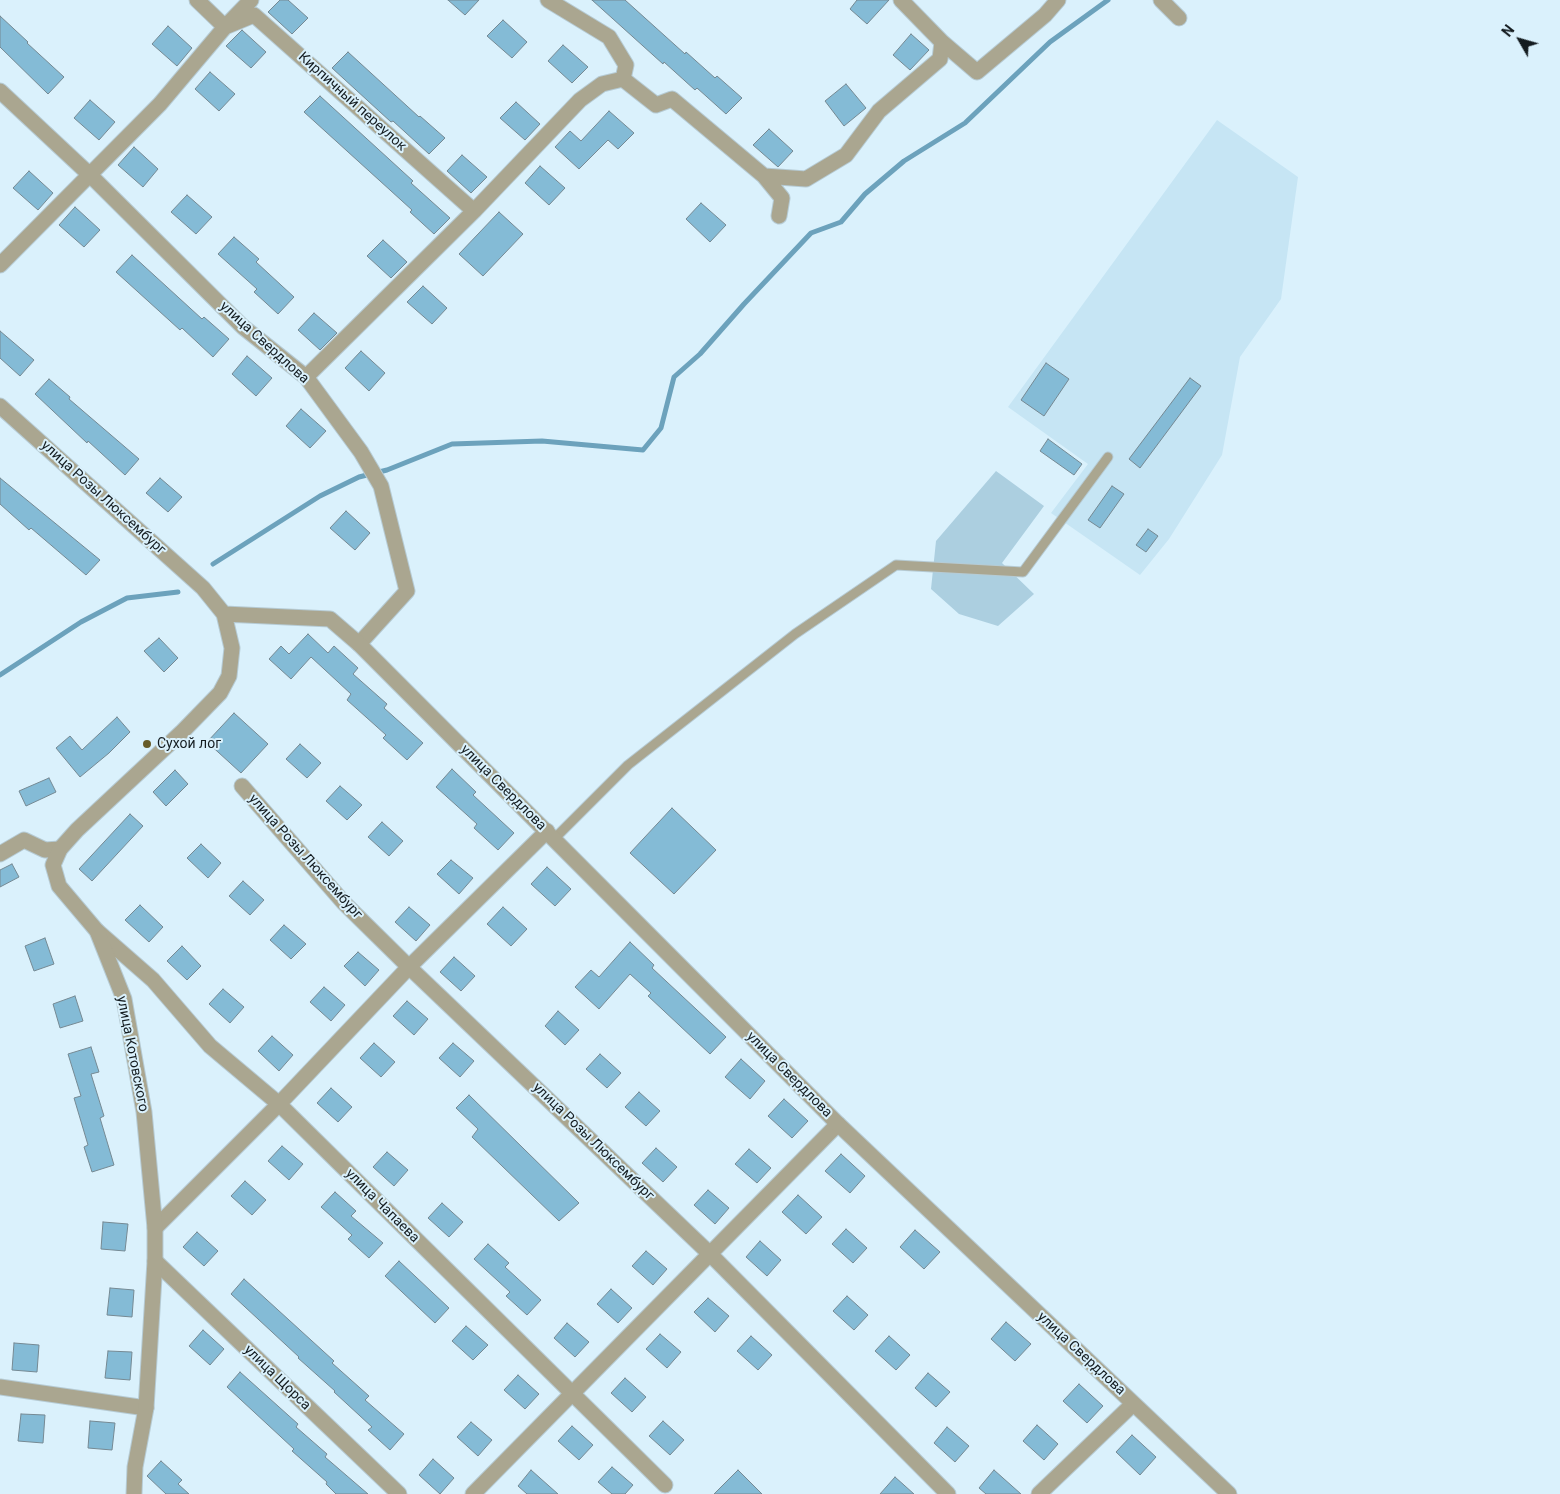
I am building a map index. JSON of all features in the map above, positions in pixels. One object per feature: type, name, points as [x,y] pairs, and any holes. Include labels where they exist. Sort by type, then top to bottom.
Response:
[{"type":"street","points":[[197,0],[225,27]]},
{"type":"street","points":[[0,265],[160,104],[225,27],[251,0]]},
{"type":"street","points":[[548,0],[609,37],[626,64],[623,79]]},
{"type":"street","points":[[901,0],[942,42],[977,72],[1045,15],[1058,0]]},
{"type":"street","points":[[1161,0],[1179,18]]},
{"type":"street","name":"Кирпичный переулок","points":[[225,27],[254,15],[474,211]]},
{"type":"street","points":[[764,176],[806,179],[846,155],[879,111],[940,59],[942,42]]},
{"type":"street","points":[[623,79],[656,105],[672,99],[764,176],[782,198],[779,216]]},
{"type":"street","points":[[306,378],[474,211],[580,100],[602,84],[623,79]]},
{"type":"street","name":"улица Свердлова","points":[[0,90],[90,174],[242,327],[306,378],[361,452],[381,486],[407,590],[359,644]]},
{"type":"street","name":"улица Розы Люксембург","points":[[0,406],[203,588],[224,614]]},
{"type":"street","name":"улица Свердлова","points":[[224,614],[330,619],[359,644],[838,1124],[1229,1494]]},
{"type":"street","name":"улица Котовского","points":[[134,1494],[135,1467],[146,1408],[155,1262],[155,1228],[144,1112],[124,999],[97,931],[59,886],[53,865],[60,849],[77,830],[183,731],[220,693],[229,676],[232,648],[224,614]]},
{"type":"street","name":"улица Розы Люксембург","points":[[242,786],[344,903],[710,1254],[948,1494]]},
{"type":"street","points":[[155,1228],[279,1104],[409,967],[550,835]]},
{"type":"street","points":[[0,854],[24,840],[45,850],[60,849]]},
{"type":"street","name":"улица Чапаева","points":[[97,931],[153,980],[210,1046],[279,1104],[665,1485]]},
{"type":"street","points":[[473,1494],[838,1124]]},
{"type":"street","name":"улица Щорса","points":[[155,1262],[399,1494]]},
{"type":"street","points":[[0,1387],[146,1408]]},
{"type":"street","points":[[1039,1494],[1133,1404]]},
{"type":"lane","points":[[550,835],[628,765],[795,634],[896,565],[1023,572],[1108,457]]},
{"type":"shaded area","points":[[1217,120],[1298,177],[1281,299],[1240,357],[1222,455],[1169,539],[1140,575],[1051,513],[1088,464],[1008,407]]},
{"type":"shaded area","points":[[996,471],[1044,506],[1002,563],[1034,594],[998,626],[959,614],[931,589],[936,541]]},
{"type":"building","points":[[280,0],[288,0],[308,18],[292,34],[268,12]]},
{"type":"building","points":[[448,0],[479,0],[465,15]]},
{"type":"building","points":[[592,0],[625,0],[685,54],[686,52],[715,78],[717,76],[742,98],[726,114],[697,88],[695,90],[664,62],[663,64]]},
{"type":"building","points":[[857,0],[889,0],[867,24],[850,9]]},
{"type":"building","points":[[0,16],[64,77],[48,94],[0,47]]},
{"type":"building","points":[[503,20],[527,42],[512,58],[487,36]]},
{"type":"building","points":[[168,26],[192,48],[177,66],[152,44]]},
{"type":"building","points":[[242,30],[266,52],[251,68],[226,46]]},
{"type":"building","points":[[911,34],[929,50],[910,70],[893,55]]},
{"type":"building","points":[[563,45],[588,67],[572,83],[548,61]]},
{"type":"building","points":[[348,52],[419,117],[445,138],[429,154],[332,68]]},
{"type":"building","points":[[210,72],[235,94],[219,111],[195,89]]},
{"type":"building","points":[[846,84],[866,108],[844,126],[825,101]]},
{"type":"building","points":[[320,96],[413,181],[411,183],[450,218],[434,234],[410,212],[412,210],[304,112]]},
{"type":"building","points":[[90,100],[115,122],[99,140],[74,118]]},
{"type":"building","points":[[516,102],[540,124],[525,140],[500,118]]},
{"type":"building","points":[[609,111],[634,133],[618,149],[608,140],[579,169],[555,147],[570,131],[581,141]]},
{"type":"building","points":[[769,129],[793,151],[778,167],[753,145]]},
{"type":"building","points":[[134,147],[158,169],[143,187],[118,165]]},
{"type":"building","points":[[462,155],[487,177],[471,193],[447,171]]},
{"type":"building","points":[[540,166],[565,188],[549,205],[525,183]]},
{"type":"building","points":[[29,171],[53,193],[38,210],[13,188]]},
{"type":"building","points":[[187,195],[212,217],[196,234],[171,212]]},
{"type":"building","points":[[701,203],[726,225],[710,242],[686,219]]},
{"type":"building","points":[[75,207],[100,230],[84,247],[59,225]]},
{"type":"building","points":[[499,212],[523,234],[483,276],[459,254]]},
{"type":"building","points":[[234,237],[259,259],[256,262],[294,297],[278,314],[254,292],[257,289],[218,254]]},
{"type":"building","points":[[383,240],[407,262],[391,278],[367,256]]},
{"type":"building","points":[[132,255],[202,319],[204,317],[229,339],[213,357],[116,272]]},
{"type":"building","points":[[423,286],[447,308],[432,324],[407,302]]},
{"type":"building","points":[[314,313],[337,333],[320,350],[298,330]]},
{"type":"building","points":[[0,331],[34,360],[20,376],[0,358]]},
{"type":"building","points":[[361,351],[385,373],[369,391],[345,368]]},
{"type":"building","points":[[247,356],[272,378],[256,396],[232,374]]},
{"type":"building","points":[[1046,363],[1069,379],[1044,416],[1021,400]]},
{"type":"building","points":[[1190,378],[1201,386],[1140,468],[1129,459]]},
{"type":"building","points":[[49,379],[70,397],[69,399],[139,459],[125,475],[88,441],[87,443],[35,394]]},
{"type":"building","points":[[301,409],[326,431],[310,448],[286,426]]},
{"type":"building","points":[[1048,439],[1082,464],[1074,475],[1040,451]]},
{"type":"building","points":[[0,478],[100,560],[86,575],[31,528],[29,530],[0,504]]},
{"type":"building","points":[[160,478],[182,497],[168,512],[146,493]]},
{"type":"building","points":[[1112,486],[1124,494],[1100,528],[1088,520]]},
{"type":"building","points":[[346,511],[370,533],[355,550],[330,528]]},
{"type":"building","points":[[1148,529],[1158,536],[1146,552],[1136,545]]},
{"type":"building","points":[[308,634],[328,653],[334,646],[358,668],[353,674],[387,704],[384,708],[423,743],[407,760],[383,738],[386,735],[347,700],[351,694],[311,657],[291,679],[269,659],[281,646],[289,654]]},
{"type":"building","points":[[159,638],[178,658],[164,672],[144,651]]},
{"type":"building","points":[[234,713],[268,744],[241,773],[207,742]]},
{"type":"building","points":[[117,717],[130,732],[109,753],[80,777],[56,748],[70,736],[82,750]]},
{"type":"building","points":[[300,744],[321,763],[307,778],[286,759]]},
{"type":"building","points":[[452,769],[476,792],[473,795],[514,833],[498,850],[474,828],[477,824],[436,787]]},
{"type":"building","points":[[175,770],[188,784],[166,806],[153,792]]},
{"type":"building","points":[[49,778],[56,792],[26,806],[19,791]]},
{"type":"building","points":[[340,786],[362,805],[347,820],[326,801]]},
{"type":"building","points":[[672,808],[716,850],[674,894],[630,853]]},
{"type":"building","points":[[130,814],[143,826],[92,881],[79,869]]},
{"type":"building","points":[[382,822],[403,841],[389,856],[368,837]]},
{"type":"building","points":[[201,844],[221,863],[208,878],[187,858]]},
{"type":"building","points":[[451,860],[473,878],[459,894],[437,874]]},
{"type":"building","points":[[12,864],[19,877],[0,887],[0,870]]},
{"type":"building","points":[[547,867],[571,889],[555,906],[531,884]]},
{"type":"building","points":[[243,881],[264,900],[250,915],[229,896]]},
{"type":"building","points":[[140,905],[163,927],[149,942],[125,920]]},
{"type":"building","points":[[409,907],[430,925],[416,941],[395,922]]},
{"type":"building","points":[[503,907],[527,929],[511,946],[487,924]]},
{"type":"building","points":[[284,925],[306,944],[291,959],[270,940]]},
{"type":"building","points":[[45,938],[54,964],[34,971],[25,946]]},
{"type":"building","points":[[630,942],[654,965],[652,968],[726,1037],[710,1054],[648,996],[651,993],[630,974],[599,1009],[575,987],[591,970],[599,977]]},
{"type":"building","points":[[182,946],[201,966],[187,980],[167,961]]},
{"type":"building","points":[[358,952],[379,970],[365,986],[344,966]]},
{"type":"building","points":[[454,957],[475,976],[461,991],[440,972]]},
{"type":"building","points":[[324,987],[345,1005],[331,1021],[310,1002]]},
{"type":"building","points":[[223,989],[244,1007],[230,1023],[209,1004]]},
{"type":"building","points":[[75,996],[83,1021],[60,1028],[53,1004]]},
{"type":"building","points":[[407,1001],[428,1019],[414,1035],[393,1016]]},
{"type":"building","points":[[558,1011],[579,1030],[565,1045],[545,1026]]},
{"type":"building","points":[[272,1036],[293,1055],[279,1071],[258,1051]]},
{"type":"building","points":[[374,1043],[395,1062],[381,1077],[360,1058]]},
{"type":"building","points":[[453,1043],[474,1061],[460,1077],[439,1058]]},
{"type":"building","points":[[91,1047],[99,1072],[91,1074],[104,1116],[100,1118],[114,1165],[92,1172],[84,1147],[88,1145],[74,1098],[81,1096],[68,1054]]},
{"type":"building","points":[[600,1054],[621,1073],[607,1088],[586,1069]]},
{"type":"building","points":[[741,1059],[765,1081],[750,1099],[725,1077]]},
{"type":"building","points":[[331,1088],[352,1107],[338,1122],[317,1103]]},
{"type":"building","points":[[639,1092],[660,1111],[646,1126],[625,1107]]},
{"type":"building","points":[[469,1095],[579,1203],[559,1221],[472,1137],[478,1129],[456,1108]]},
{"type":"building","points":[[784,1099],[808,1121],[792,1138],[768,1116]]},
{"type":"building","points":[[282,1146],[303,1164],[289,1180],[268,1161]]},
{"type":"building","points":[[656,1148],[677,1167],[663,1182],[642,1163]]},
{"type":"building","points":[[749,1149],[771,1168],[757,1183],[735,1164]]},
{"type":"building","points":[[387,1152],[408,1170],[394,1186],[373,1167]]},
{"type":"building","points":[[841,1154],[865,1176],[850,1193],[825,1171]]},
{"type":"building","points":[[245,1181],[266,1200],[252,1215],[231,1196]]},
{"type":"building","points":[[708,1190],[729,1208],[715,1224],[694,1205]]},
{"type":"building","points":[[335,1192],[356,1211],[351,1216],[383,1243],[369,1258],[348,1239],[352,1235],[321,1207]]},
{"type":"building","points":[[798,1195],[822,1217],[806,1234],[782,1212]]},
{"type":"building","points":[[442,1203],[463,1222],[449,1237],[428,1218]]},
{"type":"building","points":[[103,1222],[128,1224],[125,1251],[101,1249]]},
{"type":"building","points":[[846,1229],[867,1248],[853,1263],[832,1244]]},
{"type":"building","points":[[915,1230],[940,1252],[924,1269],[900,1247]]},
{"type":"building","points":[[197,1232],[218,1251],[204,1266],[183,1247]]},
{"type":"building","points":[[760,1241],[781,1260],[767,1276],[746,1257]]},
{"type":"building","points":[[488,1244],[509,1263],[505,1267],[541,1300],[527,1315],[506,1296],[510,1292],[474,1259]]},
{"type":"building","points":[[646,1251],[667,1269],[653,1285],[632,1266]]},
{"type":"building","points":[[399,1261],[449,1308],[435,1323],[385,1276]]},
{"type":"building","points":[[244,1279],[334,1361],[332,1363],[369,1396],[365,1400],[404,1434],[390,1450],[368,1430],[372,1427],[231,1294]]},
{"type":"building","points":[[110,1288],[134,1290],[132,1317],[107,1315]]},
{"type":"building","points":[[611,1289],[632,1308],[618,1323],[597,1304]]},
{"type":"building","points":[[847,1296],[868,1315],[854,1330],[833,1311]]},
{"type":"building","points":[[708,1298],[729,1316],[715,1332],[694,1312]]},
{"type":"building","points":[[1006,1322],[1031,1344],[1015,1361],[991,1339]]},
{"type":"building","points":[[567,1323],[589,1342],[575,1357],[554,1338]]},
{"type":"building","points":[[466,1326],[488,1345],[473,1360],[452,1341]]},
{"type":"building","points":[[203,1330],[224,1349],[210,1365],[189,1346]]},
{"type":"building","points":[[660,1334],[681,1352],[667,1368],[646,1349]]},
{"type":"building","points":[[751,1336],[772,1355],[758,1370],[737,1351]]},
{"type":"building","points":[[889,1336],[910,1355],[896,1370],[875,1351]]},
{"type":"building","points":[[14,1343],[39,1345],[37,1372],[12,1370]]},
{"type":"building","points":[[108,1351],[132,1352],[130,1380],[105,1378]]},
{"type":"building","points":[[240,1372],[298,1424],[296,1427],[327,1454],[325,1457],[368,1494],[336,1494],[326,1484],[327,1482],[292,1451],[294,1449],[227,1387]]},
{"type":"building","points":[[928,1373],[950,1392],[936,1407],[915,1388]]},
{"type":"building","points":[[518,1375],[539,1394],[525,1409],[504,1390]]},
{"type":"building","points":[[625,1378],[646,1397],[632,1412],[611,1393]]},
{"type":"building","points":[[1079,1384],[1103,1406],[1087,1423],[1063,1401]]},
{"type":"building","points":[[21,1414],[45,1415],[43,1443],[18,1441]]},
{"type":"building","points":[[90,1421],[115,1423],[112,1450],[88,1448]]},
{"type":"building","points":[[663,1421],[684,1440],[670,1455],[649,1436]]},
{"type":"building","points":[[471,1422],[492,1440],[478,1456],[457,1437]]},
{"type":"building","points":[[1037,1425],[1058,1444],[1044,1460],[1023,1441]]},
{"type":"building","points":[[572,1426],[593,1445],[579,1460],[558,1441]]},
{"type":"building","points":[[947,1427],[969,1446],[955,1462],[934,1443]]},
{"type":"building","points":[[1132,1435],[1156,1457],[1140,1475],[1116,1452]]},
{"type":"building","points":[[433,1459],[454,1478],[440,1494],[419,1475]]},
{"type":"building","points":[[161,1461],[182,1480],[178,1484],[189,1494],[166,1494],[147,1476]]},
{"type":"building","points":[[612,1467],[633,1485],[625,1494],[612,1494],[598,1482]]},
{"type":"building","points":[[531,1470],[558,1494],[527,1494],[518,1486]]},
{"type":"building","points":[[738,1470],[762,1494],[714,1494]]},
{"type":"building","points":[[994,1470],[1021,1494],[986,1494],[979,1488]]},
{"type":"building","points":[[895,1477],[914,1494],[880,1494]]},
{"type":"waterway","points":[[213,564],[320,496],[359,477],[387,470],[452,444],[542,441],[643,450],[661,428],[674,377],[700,354],[811,233],[841,222],[865,194],[904,161],[965,123],[1050,42],[1108,0]]},
{"type":"waterway","points":[[0,675],[81,622],[127,598],[178,592]]},
{"type":"place","name":"Сухой лог","points":[[147,744]]}]
